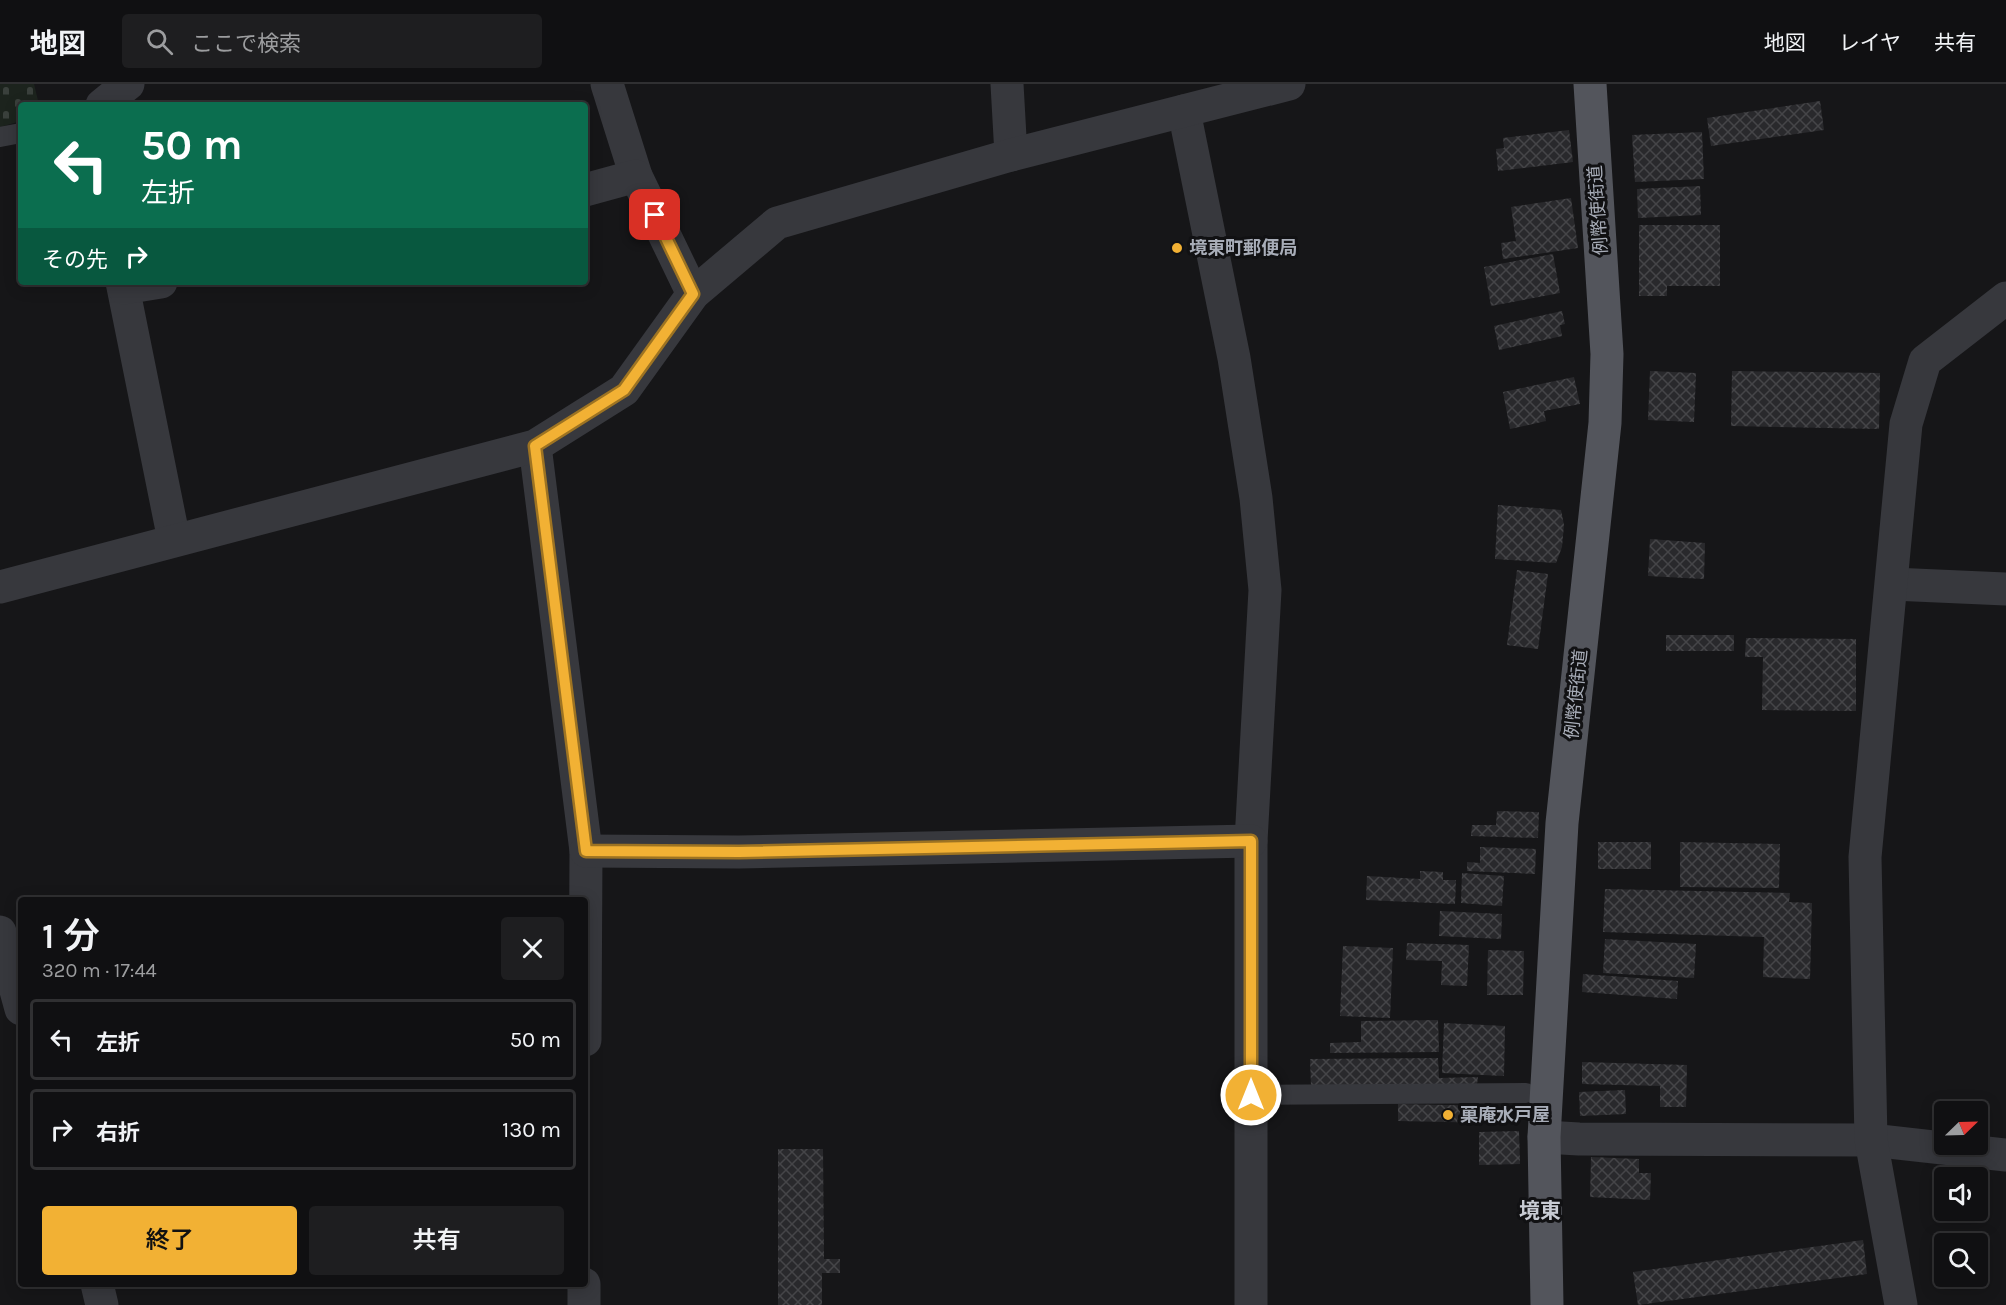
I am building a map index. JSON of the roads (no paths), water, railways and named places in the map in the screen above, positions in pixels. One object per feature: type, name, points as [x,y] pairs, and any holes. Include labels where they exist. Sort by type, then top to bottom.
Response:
[{"type":"main road","name":"例幣使街道","points":[[1546,1305],[1544,1137],[1562,823],[1605,423],[1607,354],[1590,84]]},
{"type":"street","points":[[106,102],[128,84]]},
{"type":"street","points":[[608,84],[636,176],[693,294]]},
{"type":"street","points":[[1007,84],[1011,155]]},
{"type":"street","points":[[0,587],[535,446],[624,390],[693,294],[777,223],[1011,155],[1289,84]]},
{"type":"street","points":[[1184,111],[1234,358],[1257,498],[1265,590],[1251,841],[1251,1305]]},
{"type":"street","points":[[588,189],[636,176]]},
{"type":"street","points":[[123,285],[174,540]]},
{"type":"street","points":[[1901,1305],[1871,1140],[1865,857],[1906,424],[1924,361],[2006,298]]},
{"type":"street","points":[[535,446],[586,851],[586,897]]},
{"type":"street","points":[[1892,584],[2006,589]]},
{"type":"street","points":[[586,851],[739,852],[1251,841]]},
{"type":"street","points":[[0,932],[18,998]]},
{"type":"street","points":[[1544,1137],[1871,1140],[2006,1155]]},
{"type":"street","points":[[98,1287],[102,1305]]},
{"type":"street","points":[[584,1287],[584,1305]]},
{"type":"lane","points":[[0,137],[18,134]]},
{"type":"lane","points":[[1251,1095],[1526,1093]]},
{"type":"place","name":"境東町郵便局","points":[[1177,248]]},
{"type":"place","name":"菓庵水戸屋","points":[[1448,1115]]},
{"type":"district","name":"境東","points":[[1540,1211]]}]
